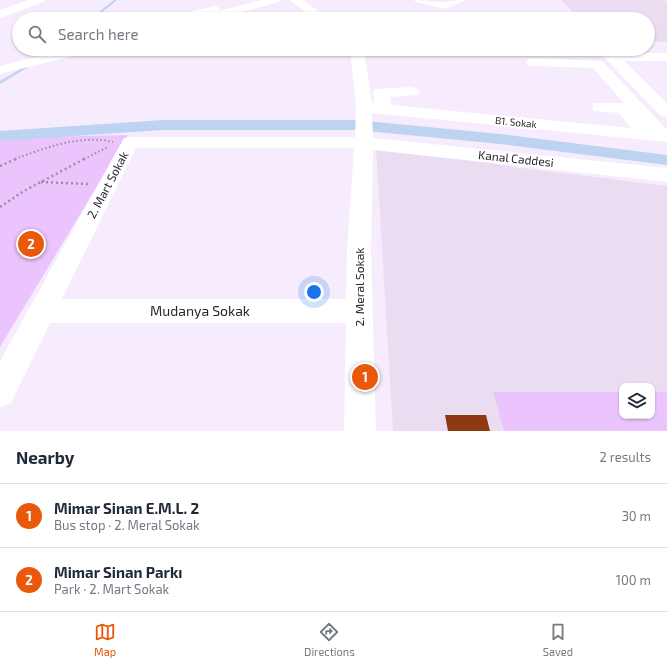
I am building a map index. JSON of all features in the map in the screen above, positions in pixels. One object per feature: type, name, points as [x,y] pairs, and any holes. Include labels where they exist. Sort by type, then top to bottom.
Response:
[{"type":"street","points":[[0,14],[40,0]]},
{"type":"street","points":[[203,12],[248,0]]},
{"type":"street","points":[[228,12],[275,0]]},
{"type":"street","points":[[296,0],[313,12]]},
{"type":"street","points":[[420,0],[444,6],[458,0]]},
{"type":"street","points":[[558,4],[566,12]]},
{"type":"street","points":[[444,6],[447,12]]},
{"type":"street","points":[[655,45],[667,45]]},
{"type":"street","points":[[0,62],[24,56]]},
{"type":"street","points":[[0,70],[56,56]]},
{"type":"street","points":[[358,56],[364,107],[364,143]]},
{"type":"street","points":[[610,56],[667,112]]},
{"type":"street","points":[[631,56],[667,57]]},
{"type":"street","points":[[639,57],[651,69]]},
{"type":"street","points":[[533,62],[597,64],[659,136]]},
{"type":"street","points":[[383,108],[381,92],[412,92]]},
{"type":"street","name":"B1. Sokak","points":[[364,107],[659,136]]},
{"type":"street","points":[[600,107],[624,108],[659,136]]},
{"type":"street","name":"2. Mart Sokak","points":[[0,392],[130,142],[364,143]]},
{"type":"street","name":"Kanal Caddesi","points":[[364,143],[667,175]]},
{"type":"street","name":"2. Meral Sokak","points":[[360,431],[359,251],[364,143]]},
{"type":"street","name":"Mudanya Sokak","points":[[41,311],[360,311]]},
{"type":"path","points":[[0,166],[61,144],[102,139],[112,142],[115,145],[41,182],[0,207]]},
{"type":"path","points":[[41,182],[108,184]]},
{"type":"shaded area","points":[[561,0],[664,0],[667,2],[667,42],[655,41],[655,12],[573,12]]},
{"type":"shaded area","points":[[128,135],[0,347],[0,141],[35,137]]},
{"type":"shaded area","points":[[376,148],[445,153],[513,167],[667,186],[667,431],[393,431]]},
{"type":"shaded area","points":[[493,392],[619,392],[619,419],[655,419],[655,392],[667,392],[667,431],[504,431]]},
{"type":"building","points":[[445,415],[486,415],[490,431],[448,431]]},
{"type":"waterway","points":[[101,12],[116,0]]},
{"type":"waterway","points":[[0,83],[30,65]]},
{"type":"waterway","points":[[0,136],[40,132],[163,125],[356,125],[500,139],[667,160]]},
{"type":"place","name":"Mimar Sinan Parkı","points":[[31,244]]},
{"type":"place","name":"Mimar Sinan E.M.L. 2","points":[[365,377]]}]
